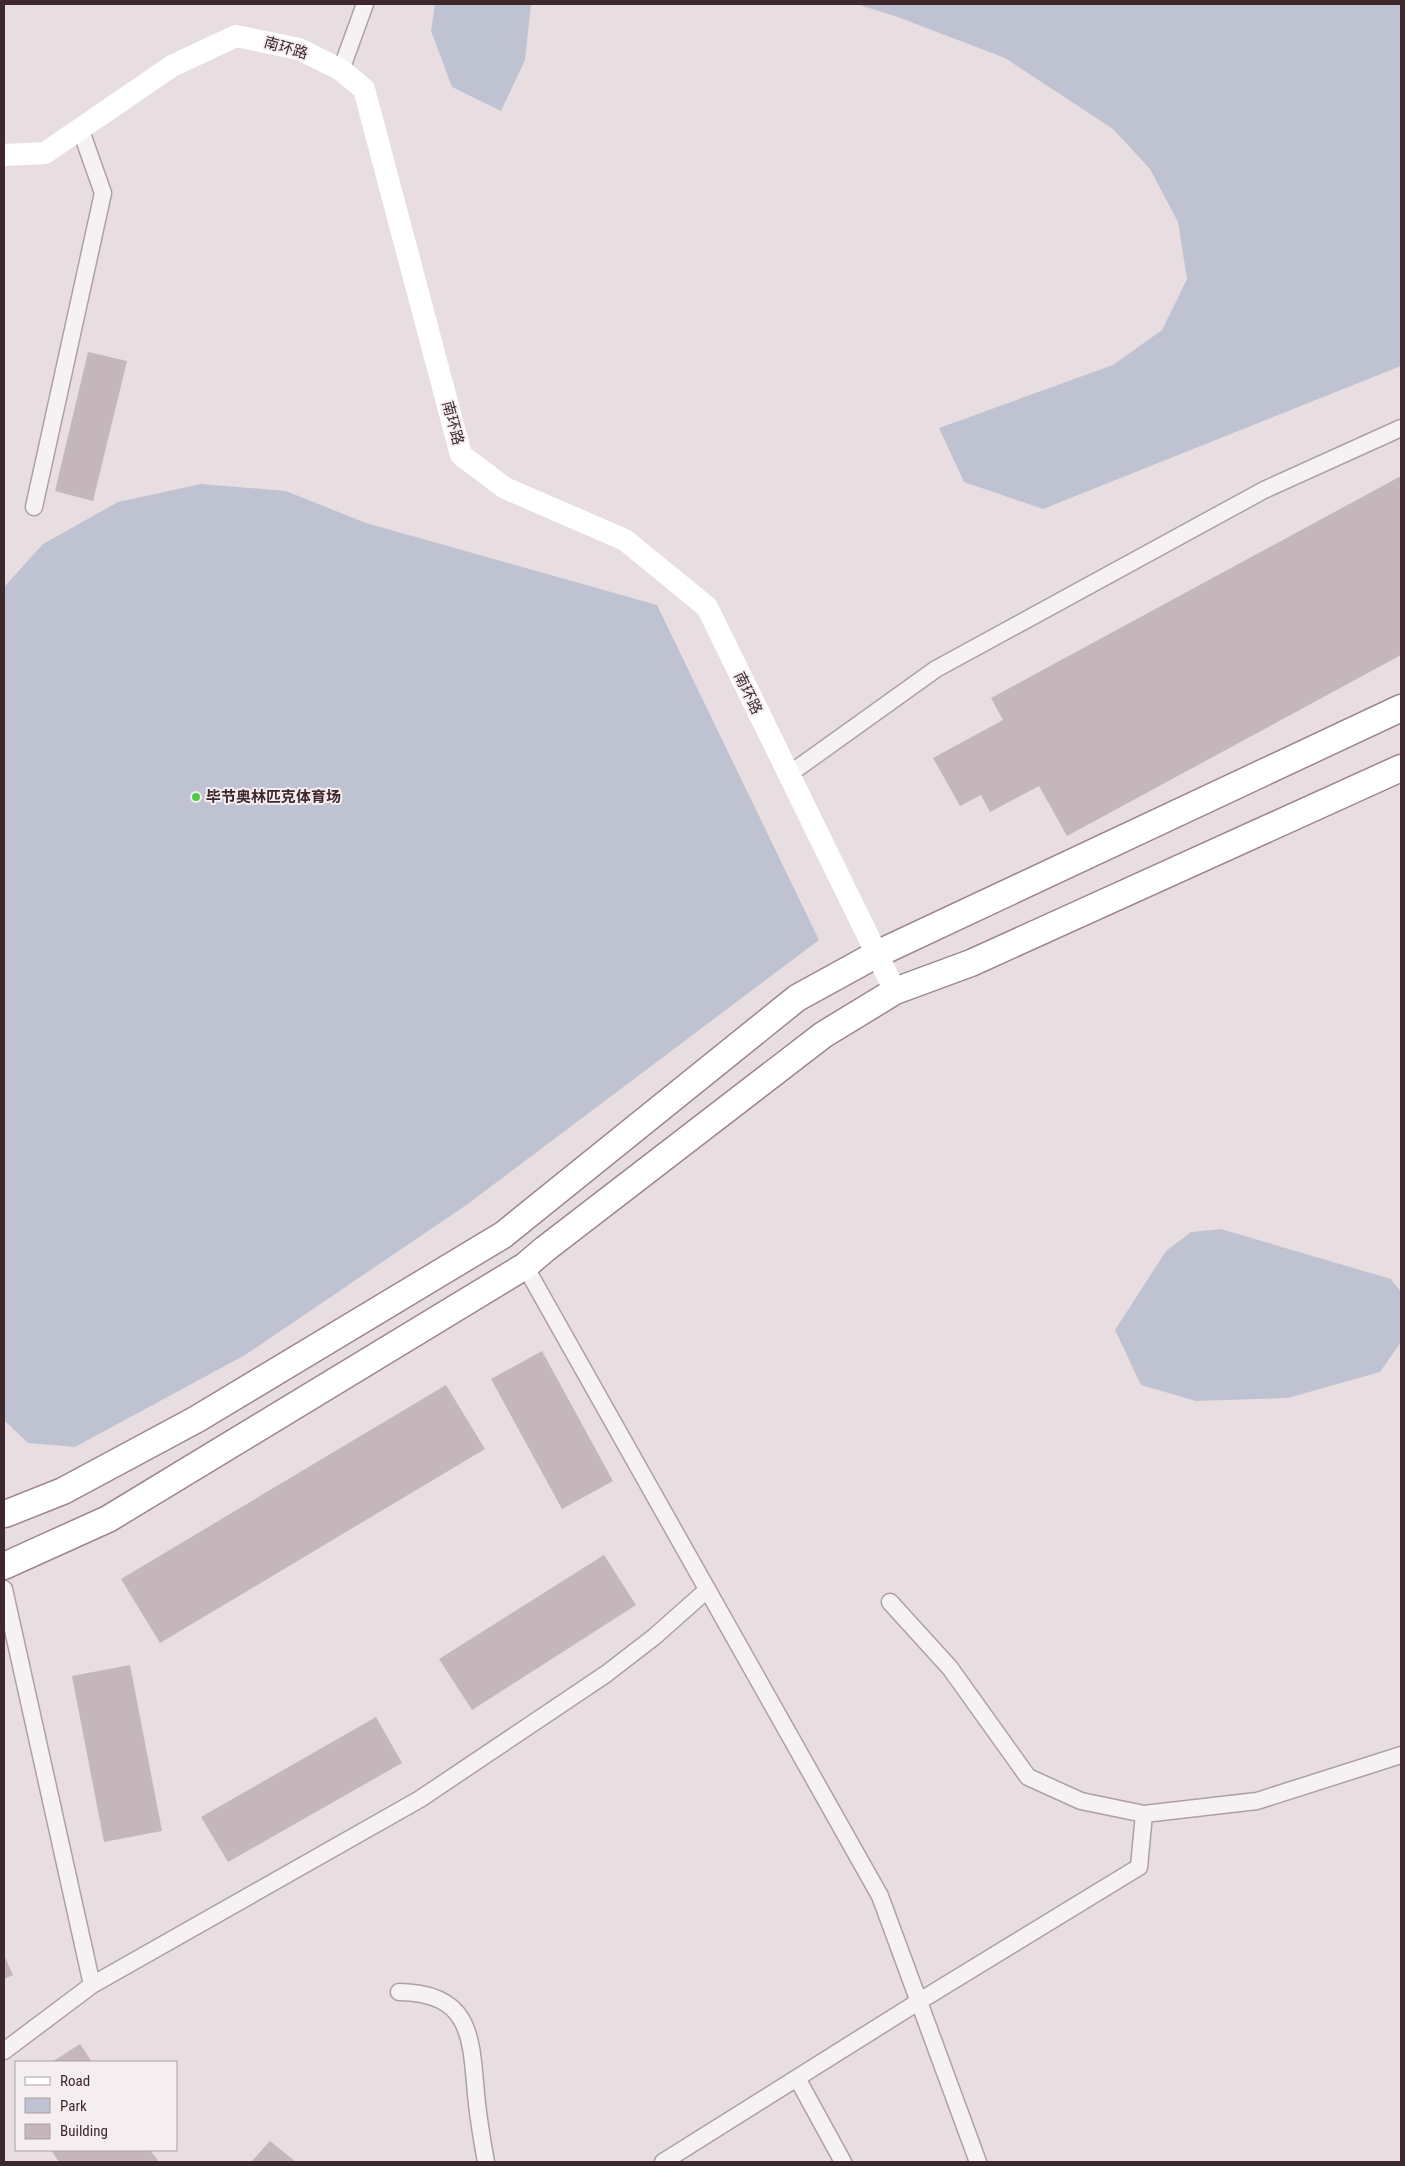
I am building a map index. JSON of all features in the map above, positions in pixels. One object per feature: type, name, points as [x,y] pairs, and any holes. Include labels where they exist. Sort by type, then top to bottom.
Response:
[{"type":"highway","points":[[4,1515],[63,1491],[197,1418],[503,1235],[797,998],[877,954],[1401,708]]},
{"type":"highway","points":[[4,1566],[108,1518],[526,1266],[545,1249],[823,1035],[895,991],[971,963],[1401,768]]},
{"type":"main road","name":"南环路","points":[[4,154],[45,153],[172,66],[236,36],[299,49],[341,70],[364,89],[461,455],[506,488],[625,540],[707,607],[895,991]]},
{"type":"street","points":[[341,70],[365,4]]},
{"type":"street","points":[[34,507],[103,193],[80,128]]},
{"type":"street","points":[[788,775],[936,669],[1264,490],[1401,428]]},
{"type":"street","points":[[526,1266],[880,1896],[978,2162]]},
{"type":"street","points":[[4,1589],[92,1985]]},
{"type":"street","points":[[4,2050],[92,1985],[420,1799],[606,1674],[654,1637],[707,1590]]},
{"type":"street","points":[[890,1602],[950,1668],[1028,1776],[1081,1801],[1144,1814],[1257,1802],[1401,1755]]},
{"type":"street","points":[[663,2162],[918,2002],[1139,1867],[1144,1814]]},
{"type":"street","points":[[399,1992],[421,1993],[442,2000],[458,2014],[469,2032],[473,2054],[479,2125],[486,2162]]},
{"type":"street","points":[[797,2078],[843,2162]]},
{"type":"green space","points":[[435,4],[531,4],[525,60],[501,111],[452,87],[431,31]]},
{"type":"green space","points":[[856,4],[1401,4],[1401,366],[1043,509],[964,482],[939,428],[1113,365],[1162,330],[1187,279],[1178,222],[1150,169],[1113,129],[1005,58],[895,16]]},
{"type":"green space","points":[[201,484],[286,491],[366,523],[657,605],[819,940],[465,1206],[245,1355],[75,1447],[28,1443],[4,1420],[4,587],[43,544],[118,502]]},
{"type":"green space","points":[[1221,1229],[1391,1279],[1401,1292],[1401,1342],[1380,1372],[1288,1398],[1196,1401],[1141,1385],[1115,1330],[1166,1251],[1191,1232]]},
{"type":"building","points":[[88,352],[127,361],[93,501],[55,491]]},
{"type":"building","points":[[1401,476],[1401,655],[1067,836],[1039,786],[990,812],[981,795],[960,806],[933,758],[1003,720],[991,698]]},
{"type":"building","points":[[542,1351],[613,1481],[562,1509],[491,1379]]},
{"type":"building","points":[[446,1385],[485,1449],[160,1643],[121,1579]]},
{"type":"building","points":[[604,1555],[636,1605],[472,1710],[439,1659]]},
{"type":"building","points":[[130,1665],[162,1831],[104,1842],[72,1676]]},
{"type":"building","points":[[376,1717],[402,1763],[228,1862],[201,1817]]},
{"type":"building","points":[[4,1955],[13,1975],[4,1979]]},
{"type":"building","points":[[80,2044],[91,2061],[54,2061]]},
{"type":"building","points":[[270,2141],[296,2162],[251,2162]]},
{"type":"building","points":[[52,2151],[151,2151],[159,2162],[59,2162]]},
{"type":"place","name":"毕节奥林匹克体育场","points":[[196,797]]}]
